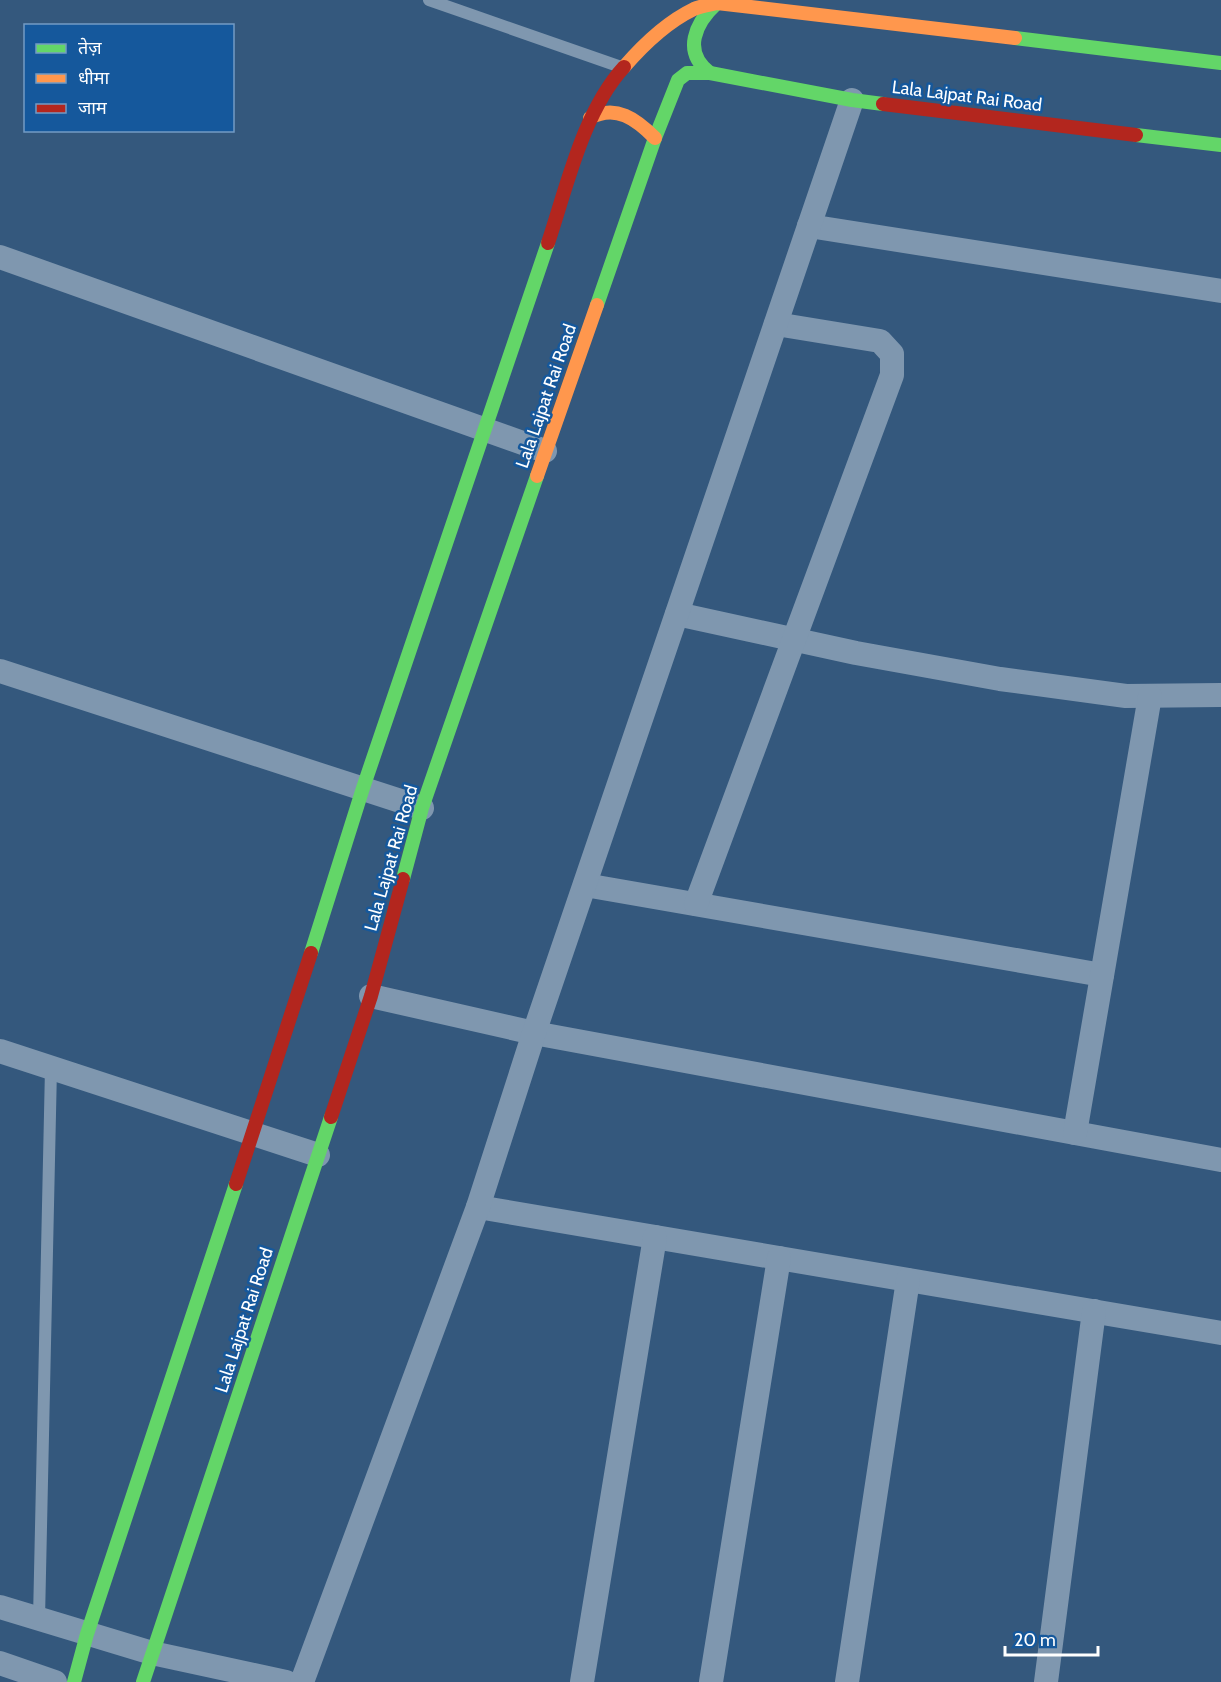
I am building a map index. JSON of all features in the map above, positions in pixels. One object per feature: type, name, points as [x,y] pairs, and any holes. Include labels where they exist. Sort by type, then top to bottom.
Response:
[{"type":"street","points":[[710,73],[700,68],[696,60],[694,44],[702,17],[717,3]]},
{"type":"street","points":[[74,1682],[87,1634],[253,1134],[363,788],[590,118],[609,82],[622,67],[674,21],[696,9],[717,3],[1221,63]]},
{"type":"street","name":"Lala Lajpat Rai Road","points":[[143,1682],[371,996],[422,808],[545,451],[678,80],[687,73],[710,73],[852,100],[1221,145]]},
{"type":"street","points":[[302,1682],[478,1207],[534,1033],[852,100]]},
{"type":"street","points":[[590,118],[602,112],[613,112],[645,126],[656,138]]},
{"type":"street","points":[[809,225],[1221,291]]},
{"type":"street","points":[[0,256],[545,451]]},
{"type":"street","points":[[696,904],[892,375],[892,354],[880,341],[776,324]]},
{"type":"street","points":[[677,614],[999,679],[1126,696],[1221,695]]},
{"type":"street","points":[[0,671],[422,808]]},
{"type":"street","points":[[1075,1133],[1150,696]]},
{"type":"street","points":[[585,885],[1102,975]]},
{"type":"street","points":[[371,996],[534,1033],[1221,1160]]},
{"type":"street","points":[[0,1051],[318,1155]]},
{"type":"street","points":[[478,1207],[1221,1333]]},
{"type":"street","points":[[582,1682],[655,1237]]},
{"type":"street","points":[[711,1682],[779,1258]]},
{"type":"street","points":[[847,1682],[908,1280]]},
{"type":"street","points":[[1046,1682],[1094,1311]]},
{"type":"street","points":[[0,1607],[152,1653],[286,1682]]},
{"type":"street","points":[[0,1663],[55,1682]]},
{"type":"lane","points":[[429,0],[622,67]]},
{"type":"lane","points":[[679,3],[696,9]]},
{"type":"lane","points":[[39,1620],[51,1068]]},
{"type":"traffic: fast","points":[[710,73],[701,65],[694,47],[698,28],[717,3]]},
{"type":"traffic: fast","points":[[1015,38],[1221,63]]},
{"type":"traffic: fast","points":[[597,305],[655,138],[678,80],[687,73],[710,73],[883,104]]},
{"type":"traffic: fast","points":[[1136,135],[1221,145]]},
{"type":"traffic: fast","points":[[311,953],[363,788],[548,243]]},
{"type":"traffic: fast","points":[[403,879],[422,808],[537,476]]},
{"type":"traffic: fast","points":[[143,1682],[331,1117]]},
{"type":"traffic: fast","points":[[74,1682],[87,1634],[236,1184]]},
{"type":"traffic: slow","points":[[624,67],[647,42],[674,20],[694,9],[717,3],[1015,38]]},
{"type":"traffic: slow","points":[[590,118],[599,114],[617,113],[633,120],[655,138]]},
{"type":"traffic: slow","points":[[537,476],[597,305]]},
{"type":"traffic: jam","points":[[548,243],[587,127],[610,85],[624,67]]},
{"type":"traffic: jam","points":[[883,104],[1136,135]]},
{"type":"traffic: jam","points":[[331,1117],[371,996],[403,879]]},
{"type":"traffic: jam","points":[[236,1184],[311,953]]}]
